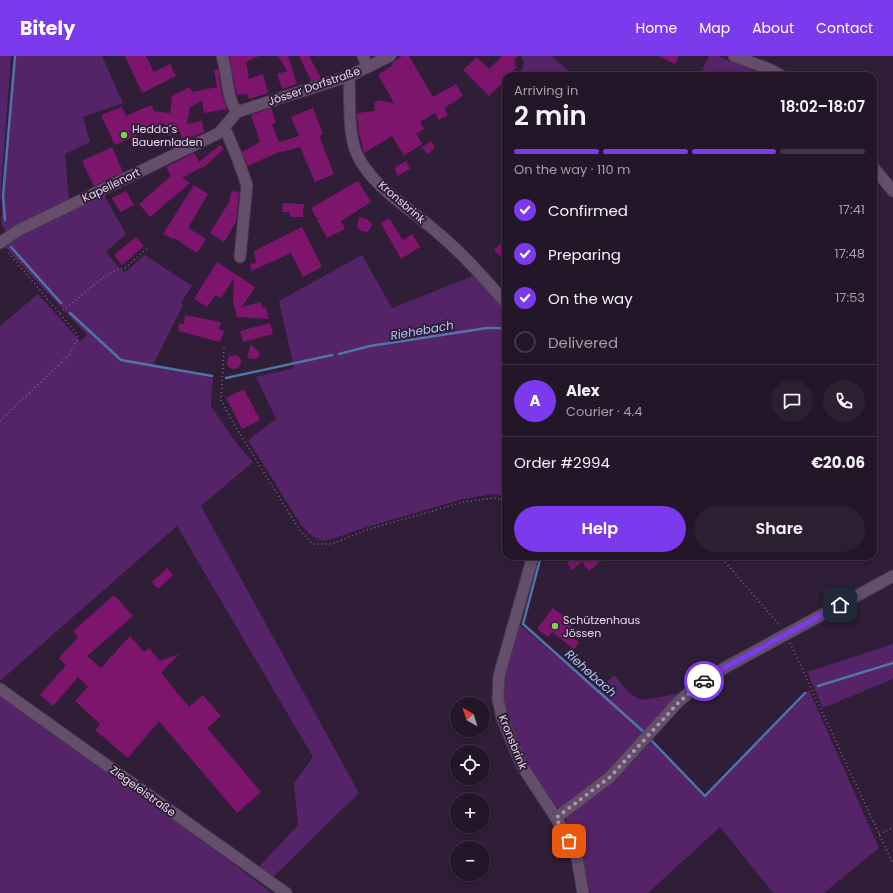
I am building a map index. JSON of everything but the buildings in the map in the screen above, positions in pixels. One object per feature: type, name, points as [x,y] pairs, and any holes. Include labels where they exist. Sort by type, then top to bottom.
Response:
[{"type":"street","points":[[222,56],[226,68],[231,105],[236,112]]},
{"type":"street","points":[[363,56],[368,67]]},
{"type":"street","name":"Jösser Dorfstraße","points":[[236,112],[349,76],[390,56]]},
{"type":"street","points":[[734,56],[775,72]]},
{"type":"street","name":"Kronsbrink","points":[[349,76],[351,127],[356,151],[366,170],[388,193],[438,233],[473,265],[502,298]]},
{"type":"street","name":"Kapellenort","points":[[0,243],[17,231],[205,140],[222,130],[236,112]]},
{"type":"street","points":[[222,130],[227,133],[247,185],[240,257]]},
{"type":"street","points":[[877,172],[893,190]]},
{"type":"street","name":"Kronsbrink","points":[[532,560],[499,676],[498,699],[502,718],[522,766],[576,852],[583,893]]},
{"type":"street","points":[[556,818],[610,777],[688,692],[726,667],[893,576]]},
{"type":"street","name":"Ziegeleistraße","points":[[0,689],[286,893]]},
{"type":"path","points":[[0,243],[60,312],[77,334],[78,338],[70,354],[0,421]]},
{"type":"path","points":[[60,312],[105,276],[116,270],[125,268],[148,248]]},
{"type":"path","points":[[224,348],[221,400],[235,426],[299,529],[313,544],[332,544],[369,529],[464,502],[494,498],[502,499]]},
{"type":"path","points":[[723,560],[786,634],[893,864]]},
{"type":"path","points":[[879,834],[893,828]]},
{"type":"shaded area","points":[[0,56],[11,56],[0,204]]},
{"type":"shaded area","points":[[16,56],[102,56],[123,103],[83,117],[90,142],[65,154],[69,200],[6,233],[1,222]]},
{"type":"shaded area","points":[[521,56],[551,56],[569,72],[522,72],[524,61]]},
{"type":"shaded area","points":[[709,56],[718,56],[757,72],[701,72]]},
{"type":"shaded area","points":[[104,195],[126,234],[106,252],[124,273],[145,255],[192,286],[181,303],[183,305],[153,365],[213,378],[211,406],[237,444],[253,462],[201,506],[359,793],[271,879],[255,871],[298,825],[294,783],[313,757],[177,526],[0,681],[0,326],[38,294],[80,341],[87,335],[1,243]]},
{"type":"shaded area","points":[[362,255],[392,308],[480,273],[502,299],[502,496],[494,494],[463,499],[323,541],[312,536],[301,525],[248,440],[276,419],[256,377],[294,368],[279,301]]},
{"type":"shaded area","points":[[519,624],[597,691],[614,675],[629,693],[642,700],[683,693],[608,776],[566,806],[559,808],[553,806],[522,758],[502,707],[504,680]]},
{"type":"shaded area","points":[[893,644],[893,679],[823,708],[807,672]]},
{"type":"shaded area","points":[[0,689],[272,893],[0,893]]},
{"type":"shaded area","points":[[809,690],[879,848],[824,893],[773,893],[720,827],[648,893],[590,893],[579,850],[566,822],[567,815],[650,737],[704,795]]},
{"type":"waterway","name":"Riehebach","points":[[5,220],[3,196],[15,56]]},
{"type":"waterway","name":"Riehebach","points":[[11,247],[61,303]]},
{"type":"waterway","name":"Riehebach","points":[[70,313],[121,360],[212,376]]},
{"type":"waterway","name":"Riehebach","points":[[339,354],[370,346],[487,328],[502,329]]},
{"type":"waterway","name":"Riehebach","points":[[226,378],[332,355]]},
{"type":"waterway","name":"Riehebach","points":[[540,560],[523,624],[645,733]]},
{"type":"waterway","name":"Riehebach","points":[[818,686],[893,663]]},
{"type":"waterway","name":"Riehebach","points":[[651,740],[705,796],[805,693]]},
{"type":"way so far","points":[[569,841],[556,818],[610,777],[688,692],[704,681]]},
{"type":"place","name":"Hedda´s Bauernladen","points":[[124,135]]},
{"type":"place","name":"Schützenhaus Jössen","points":[[555,626]]},
{"type":"route","points":[[704,681],[726,667],[840,605]]}]
